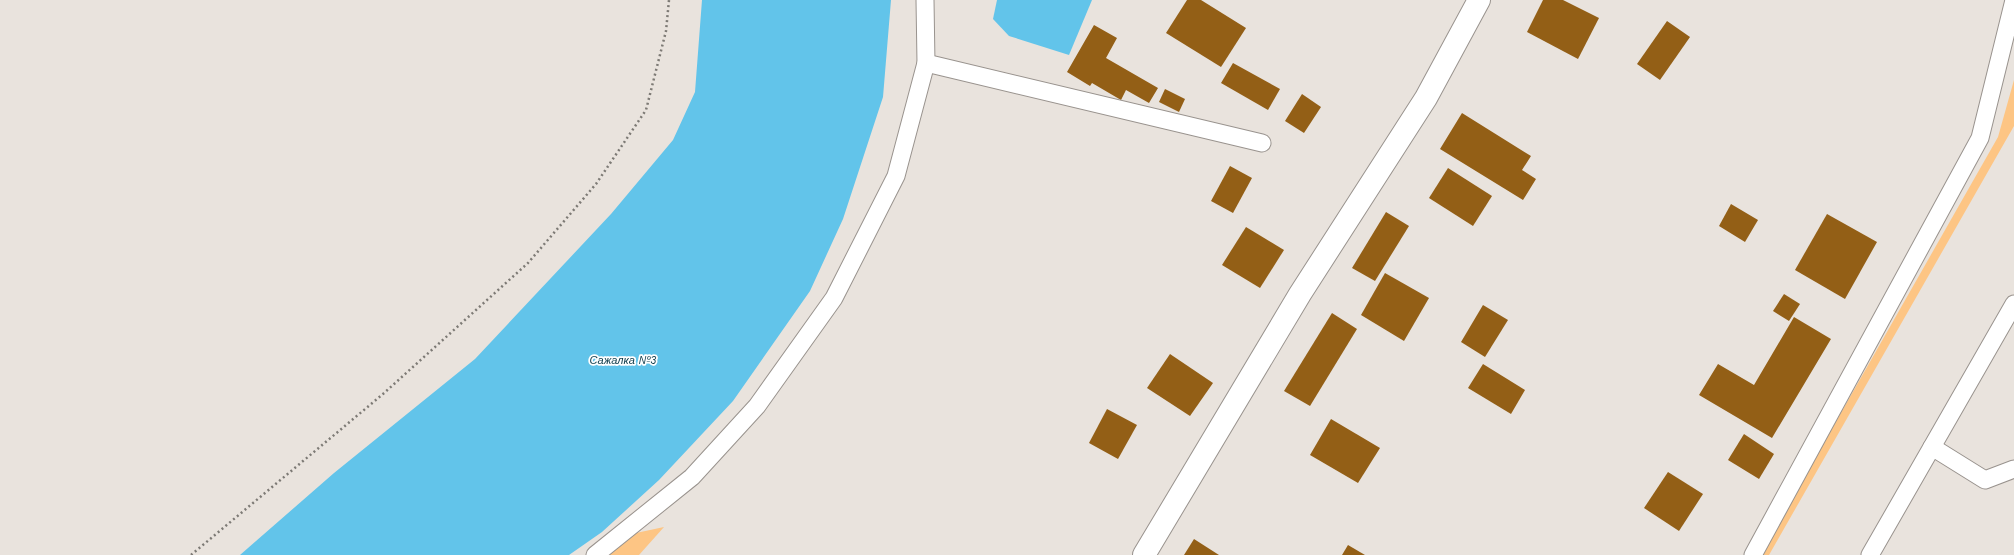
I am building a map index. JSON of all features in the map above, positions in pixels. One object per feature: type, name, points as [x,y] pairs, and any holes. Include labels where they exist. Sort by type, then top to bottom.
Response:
[{"type":"street","points":[[1144,555],[1300,294],[1426,98],[1479,0]]},
{"type":"lane","points":[[595,555],[692,477],[757,406],[834,298],[896,176],[926,63],[926,0]]},
{"type":"lane","points":[[1753,555],[1980,138],[2014,0]]},
{"type":"lane","points":[[926,63],[1262,143]]},
{"type":"lane","points":[[1870,555],[2014,304]]},
{"type":"lane","points":[[1932,447],[1985,480],[2014,469]]},
{"type":"path","points":[[191,555],[383,394],[528,263],[596,184],[646,110],[666,31],[669,0]]},
{"type":"shaded area","points":[[2014,80],[2014,126],[1769,555],[1760,555],[1998,137]]},
{"type":"shaded area","points":[[664,527],[639,555],[607,555],[636,533]]},
{"type":"water","name":"Сажалка №3","points":[[702,0],[891,0],[883,97],[843,219],[810,291],[733,401],[659,480],[602,532],[569,555],[240,555],[334,473],[475,359],[611,214],[673,140],[695,92]]},
{"type":"water","points":[[997,0],[1092,0],[1069,55],[1009,36],[993,19]]},
{"type":"building","points":[[1187,0],[1201,0],[1246,28],[1221,67],[1166,33]]},
{"type":"building","points":[[1543,0],[1563,0],[1599,18],[1578,59],[1527,32]]},
{"type":"building","points":[[1667,21],[1690,37],[1660,80],[1637,64]]},
{"type":"building","points":[[1094,25],[1117,38],[1106,58],[1158,88],[1149,103],[1126,90],[1121,100],[1092,83],[1090,86],[1067,72]]},
{"type":"building","points":[[1233,63],[1280,89],[1268,110],[1221,83]]},
{"type":"building","points":[[1165,89],[1185,99],[1179,112],[1159,102]]},
{"type":"building","points":[[1302,94],[1321,107],[1304,133],[1285,121]]},
{"type":"building","points":[[1462,113],[1531,156],[1522,170],[1536,179],[1523,200],[1440,149]]},
{"type":"building","points":[[1230,166],[1252,178],[1233,213],[1211,201]]},
{"type":"building","points":[[1448,168],[1492,196],[1473,226],[1429,198]]},
{"type":"building","points":[[1731,204],[1758,220],[1745,242],[1719,226]]},
{"type":"building","points":[[1386,212],[1409,226],[1375,281],[1352,268]]},
{"type":"building","points":[[1827,214],[1877,242],[1845,299],[1795,270]]},
{"type":"building","points":[[1246,227],[1284,250],[1260,288],[1222,265]]},
{"type":"building","points":[[1385,273],[1429,298],[1404,341],[1361,315]]},
{"type":"building","points":[[1784,294],[1800,304],[1789,321],[1773,311]]},
{"type":"building","points":[[1483,305],[1508,320],[1485,357],[1461,342]]},
{"type":"building","points":[[1332,313],[1357,329],[1310,406],[1284,391]]},
{"type":"building","points":[[1794,317],[1831,339],[1772,438],[1699,395],[1718,364],[1754,385]]},
{"type":"building","points":[[1170,354],[1213,383],[1190,416],[1147,388]]},
{"type":"building","points":[[1483,364],[1525,390],[1511,414],[1468,388]]},
{"type":"building","points":[[1107,409],[1137,425],[1118,459],[1089,443]]},
{"type":"building","points":[[1331,419],[1380,448],[1358,483],[1310,455]]},
{"type":"building","points":[[1744,434],[1774,454],[1759,479],[1728,460]]},
{"type":"building","points":[[1668,472],[1703,494],[1679,531],[1644,508]]},
{"type":"building","points":[[1194,539],[1219,555],[1184,555]]},
{"type":"building","points":[[1348,545],[1365,555],[1342,555]]}]
